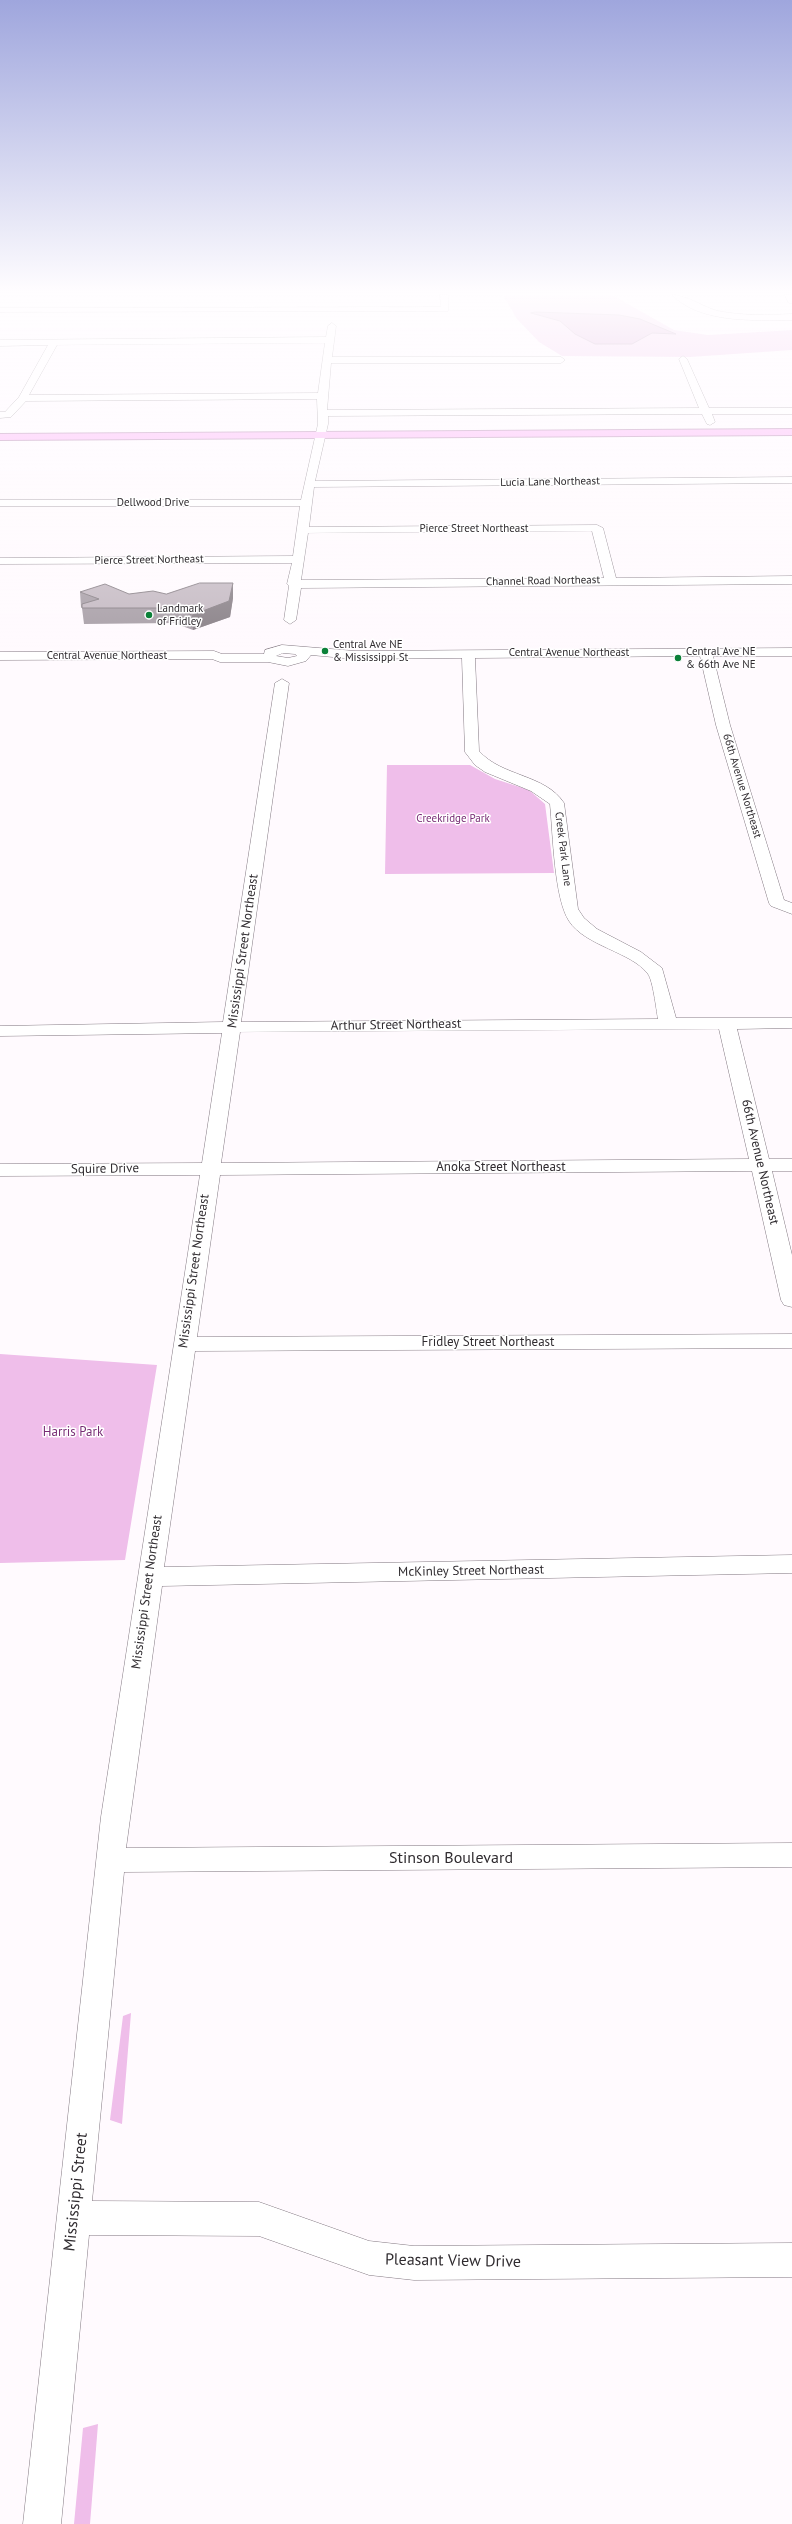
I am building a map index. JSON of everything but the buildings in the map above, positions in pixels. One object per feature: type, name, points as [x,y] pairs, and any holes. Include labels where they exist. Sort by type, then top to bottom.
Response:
[{"type":"highway","points":[[0,436],[710,422],[792,422]]},
{"type":"highway","points":[[140,425],[321,430],[792,432]]},
{"type":"street","points":[[299,655],[290,631],[294,584],[309,484],[321,430],[323,413],[364,413]]},
{"type":"street","points":[[706,413],[710,422]]},
{"type":"street","name":"Lucia Lane Northeast","points":[[309,484],[792,480]]},
{"type":"street","name":"Dellwood Drive","points":[[0,503],[306,503]]},
{"type":"street","name":"Pierce Street Northeast","points":[[302,530],[597,528],[611,581]]},
{"type":"street","name":"Pierce Street Northeast","points":[[0,561],[297,559]]},
{"type":"street","name":"Channel Road Northeast","points":[[294,584],[792,580]]},
{"type":"street","points":[[273,655],[290,631]]},
{"type":"street","name":"Central Avenue Northeast","points":[[0,656],[214,655],[220,658],[273,655],[347,654],[792,652]]},
{"type":"street","name":"66th Avenue Northeast","points":[[706,653],[723,725],[777,903],[792,909]]},
{"type":"street","name":"Creek Park Lane","points":[[468,654],[472,752],[479,762],[491,771],[539,788],[556,803],[570,909],[577,921],[591,933],[635,956],[656,972],[668,1023]]},
{"type":"street","name":"Mississippi Street Northeast","points":[[273,655],[278,668],[276,679],[282,683]]},
{"type":"street","name":"Mississippi Street Northeast","points":[[282,683],[290,679],[291,668],[299,655]]},
{"type":"street","name":"Mississippi Street Northeast","points":[[110,1860],[149,1578],[282,683]]},
{"type":"street","name":"66th Avenue Northeast","points":[[727,1023],[792,1300]]},
{"type":"street","name":"Arthur Street Northeast","points":[[0,1031],[231,1027],[792,1023]]},
{"type":"street","name":"Anoka Street Northeast","points":[[209,1168],[792,1165]]},
{"type":"street","name":"Squire Drive","points":[[0,1170],[209,1168]]},
{"type":"street","name":"Fridley Street Northeast","points":[[184,1344],[792,1340]]},
{"type":"street","name":"McKinley Street Northeast","points":[[149,1578],[792,1564]]},
{"type":"street","name":"Stinson Boulevard","points":[[110,1860],[792,1855]]},
{"type":"street","name":"Mississippi Street","points":[[42,2524],[110,1860]]},
{"type":"street","name":"Pleasant View Drive","points":[[73,2218],[260,2219],[295,2230],[331,2246],[369,2258],[414,2263],[792,2260]]},
{"type":"green space","name":"Creekridge Park","points":[[387,765],[470,765],[495,779],[529,790],[545,804],[554,873],[385,874]]},
{"type":"green space","name":"Harris Park","points":[[0,1354],[157,1365],[125,1560],[0,1563]]},
{"type":"green space","points":[[131,2013],[122,2124],[110,2120],[123,2016]]},
{"type":"green space","points":[[98,2424],[90,2524],[74,2524],[83,2428]]},
{"type":"place","name":"Landmark of Fridley","points":[[149,615]]},
{"type":"place","name":"Central Ave NE & Mississippi St","points":[[325,651]]},
{"type":"place","name":"Central Ave NE & 66th Ave NE","points":[[678,658]]}]
